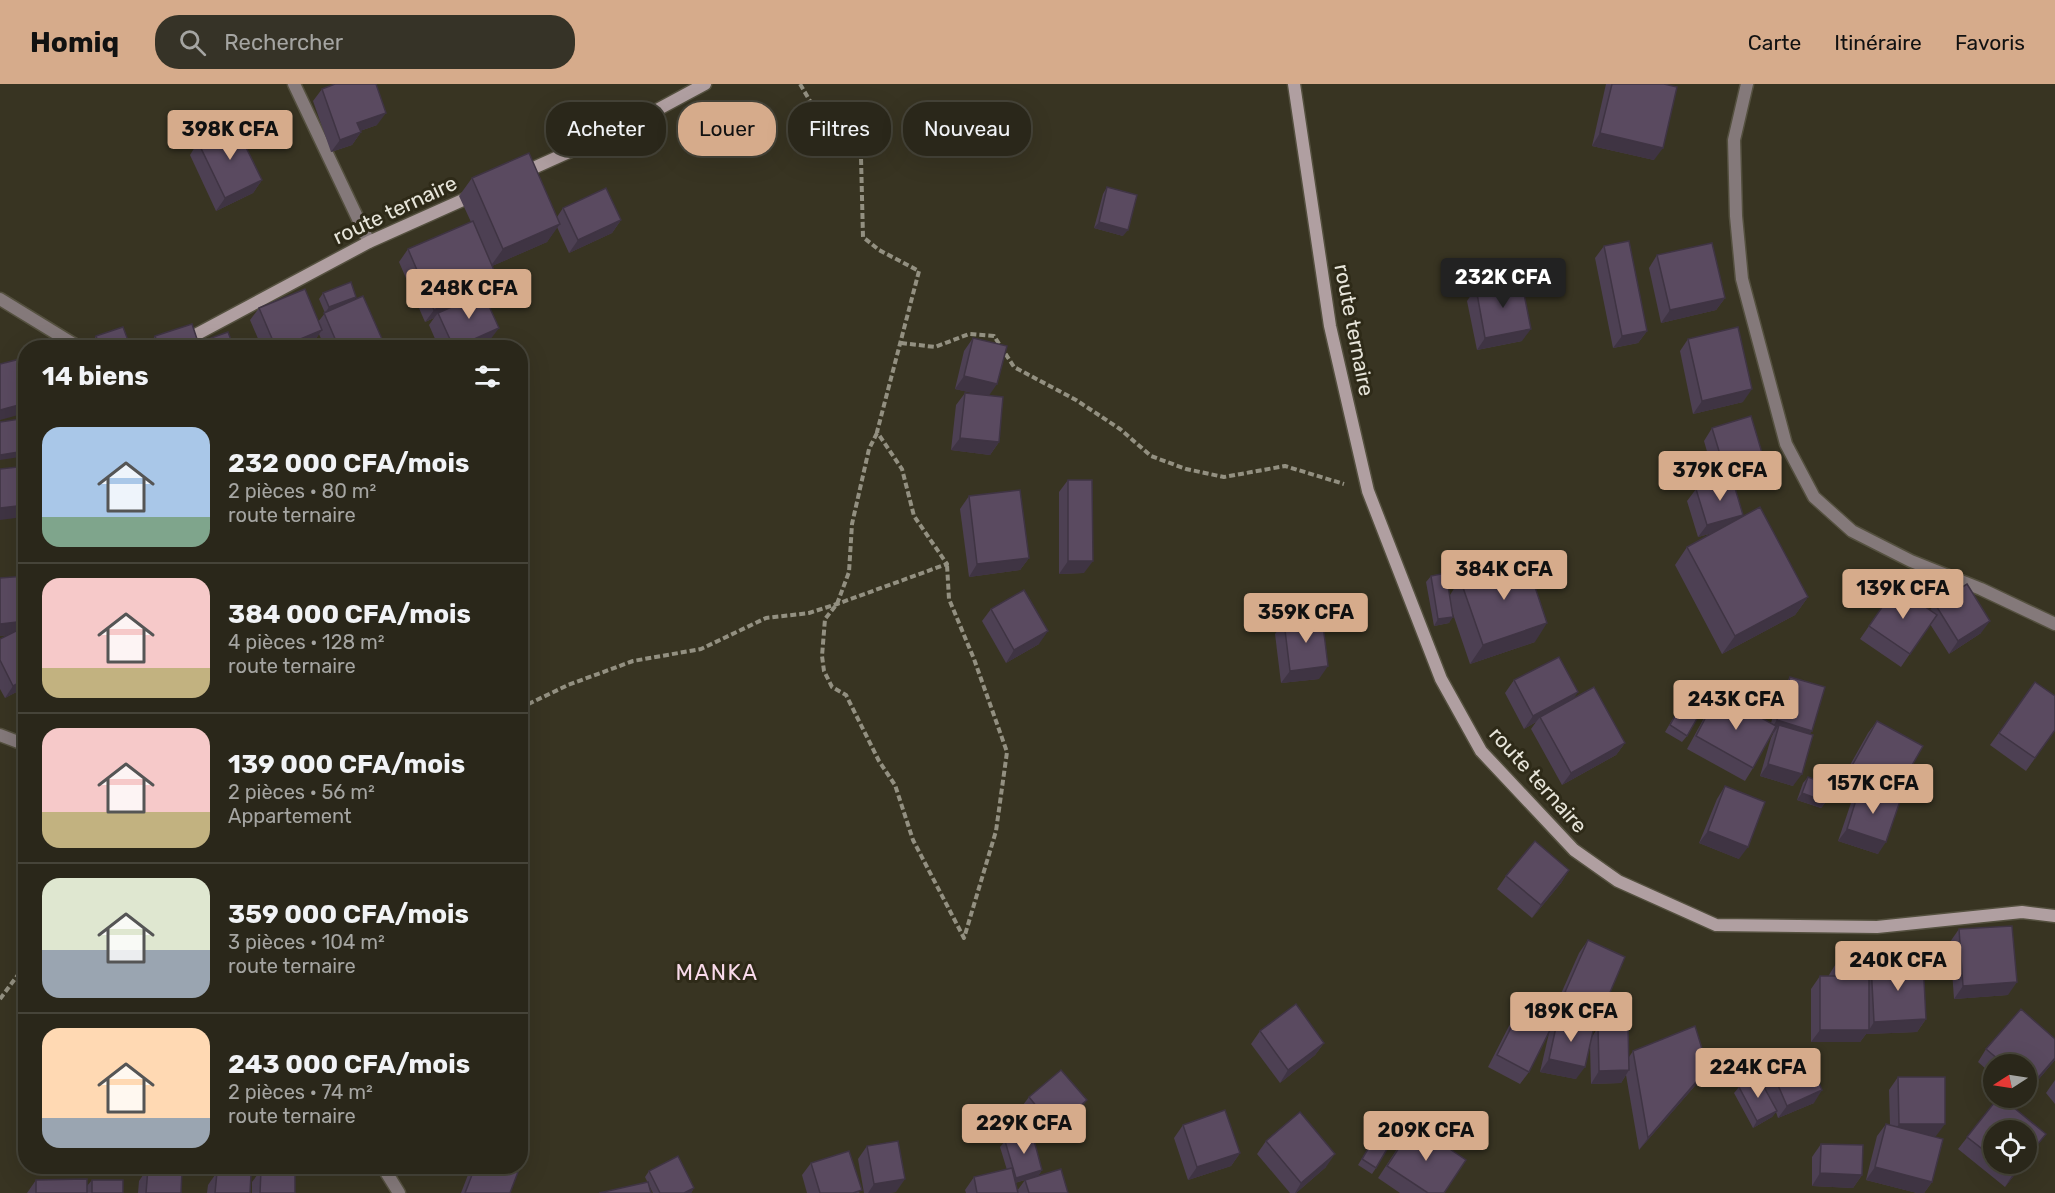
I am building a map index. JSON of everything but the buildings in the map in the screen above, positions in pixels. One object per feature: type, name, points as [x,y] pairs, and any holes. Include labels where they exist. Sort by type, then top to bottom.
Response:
[{"type":"street","points":[[294,84],[369,242]]},
{"type":"street","points":[[510,179],[629,124],[705,84]]},
{"type":"street","name":"route ternaire","points":[[1294,84],[1330,326],[1368,491],[1441,679],[1480,751],[1574,850],[1618,881],[1716,925],[1877,927],[2022,912],[2055,916]]},
{"type":"street","points":[[1747,84],[1734,140],[1736,216],[1742,279],[1786,444],[1814,497],[1852,531],[1911,561],[1981,589],[2055,624]]},
{"type":"street","name":"route ternaire","points":[[186,340],[369,242],[488,188]]},
{"type":"street","points":[[0,299],[67,340]]},
{"type":"street","points":[[0,735],[18,742]]},
{"type":"street","points":[[387,1174],[399,1193]]},
{"type":"path","points":[[800,84],[830,135],[861,157],[863,237],[879,250],[919,271],[877,432],[869,449],[852,524],[849,572],[837,604],[825,619],[822,656],[824,671],[832,687],[846,695],[879,761],[895,785],[913,840],[964,938],[996,831],[1008,752],[949,599],[947,564],[914,516],[902,469],[877,432]]},
{"type":"path","points":[[901,343],[935,347],[969,334],[994,336],[1014,367],[1076,400],[1120,429],[1151,456],[1186,469],[1224,477],[1285,466],[1368,491]]},
{"type":"path","points":[[528,704],[568,685],[633,662],[701,649],[766,618],[809,613],[947,564]]},
{"type":"path","points":[[0,999],[18,975]]},
{"type":"district","name":"MANKA","points":[[717,972]]}]
